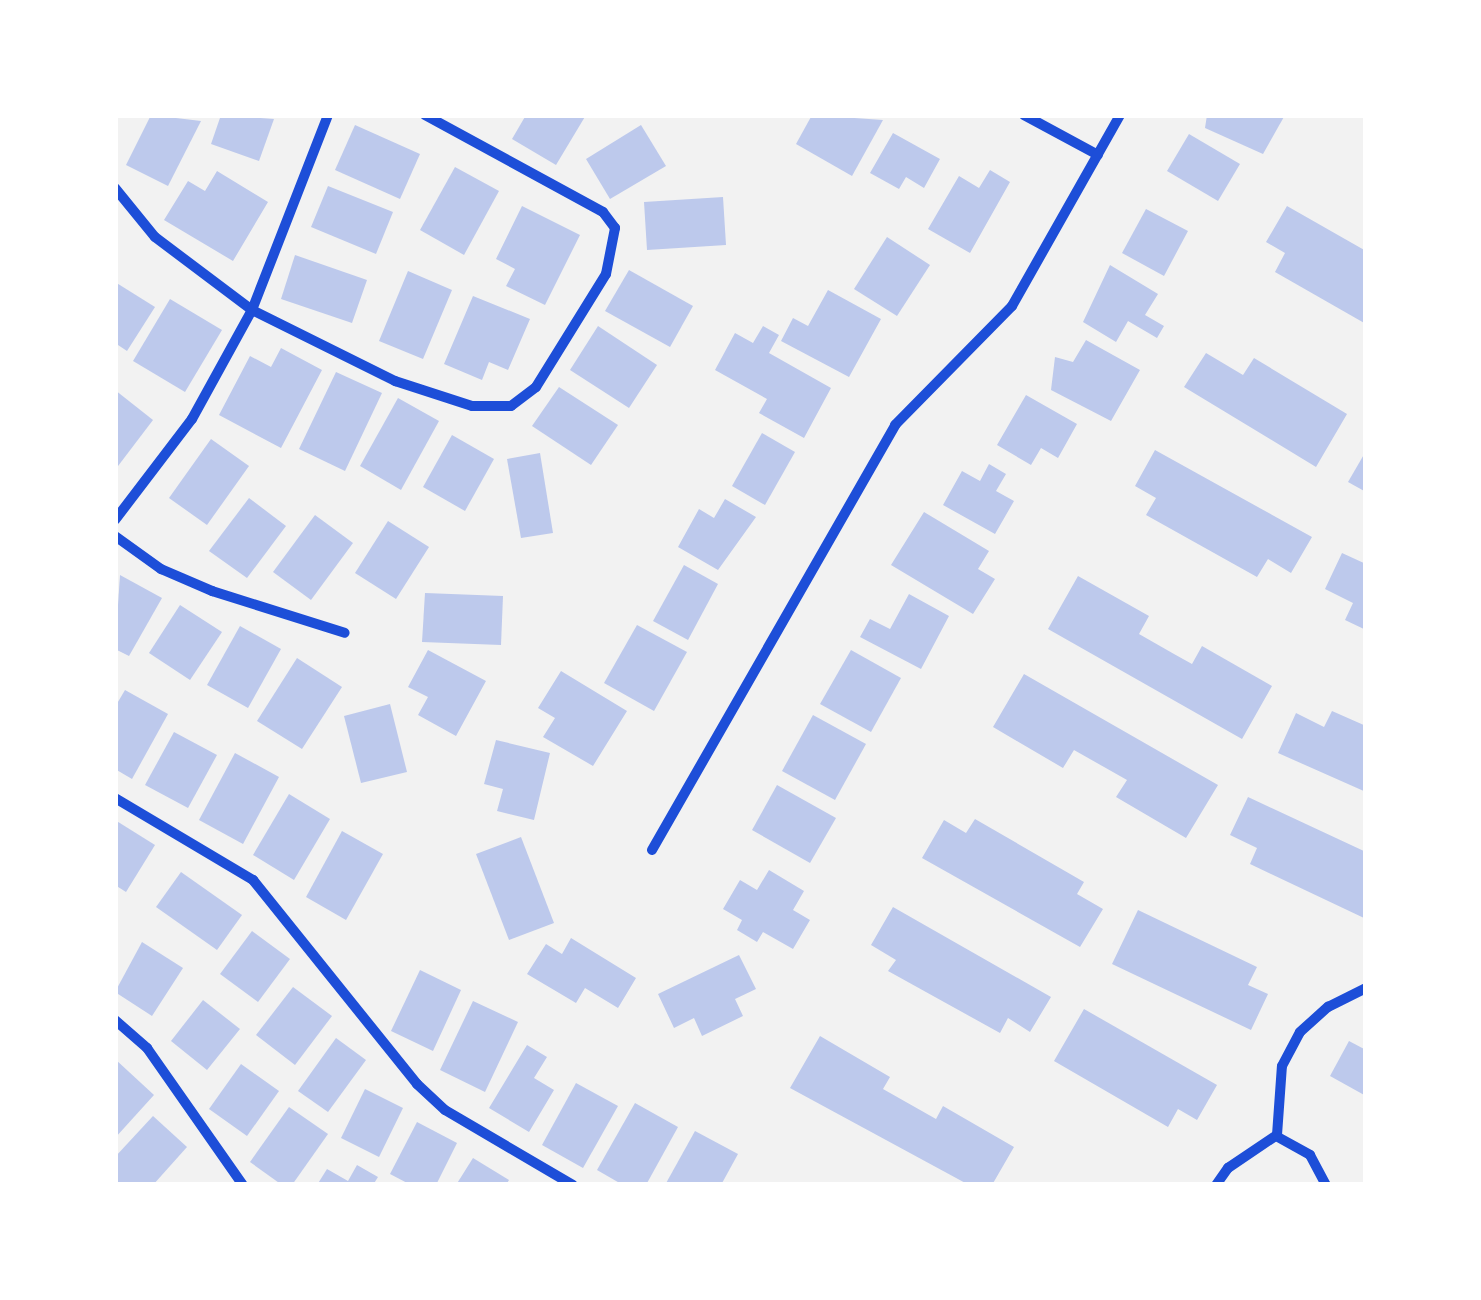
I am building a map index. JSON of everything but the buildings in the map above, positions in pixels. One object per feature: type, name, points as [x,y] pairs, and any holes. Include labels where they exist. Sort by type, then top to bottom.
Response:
[{"type":"street","points":[[115,520],[192,419],[252,310],[328,115]]},
{"type":"street","points":[[115,188],[155,237],[252,310],[395,381],[472,406],[511,406],[536,387],[606,274],[615,228],[603,212],[424,115]]},
{"type":"street","points":[[1024,115],[1098,155]]},
{"type":"street","points":[[652,850],[895,425],[935,378],[997,327],[1120,115]]},
{"type":"street","points":[[115,536],[160,568],[212,591],[345,633]]},
{"type":"street","points":[[115,798],[252,880],[417,1084],[445,1110],[573,1185]]},
{"type":"street","points":[[1276,1136],[1278,1087],[1290,1048],[1312,1019],[1366,988]]},
{"type":"street","points":[[115,1020],[165,1071],[243,1185]]},
{"type":"street","points":[[1216,1185],[1228,1168],[1276,1136]]},
{"type":"street","points":[[1276,1136],[1310,1156],[1326,1185]]}]
